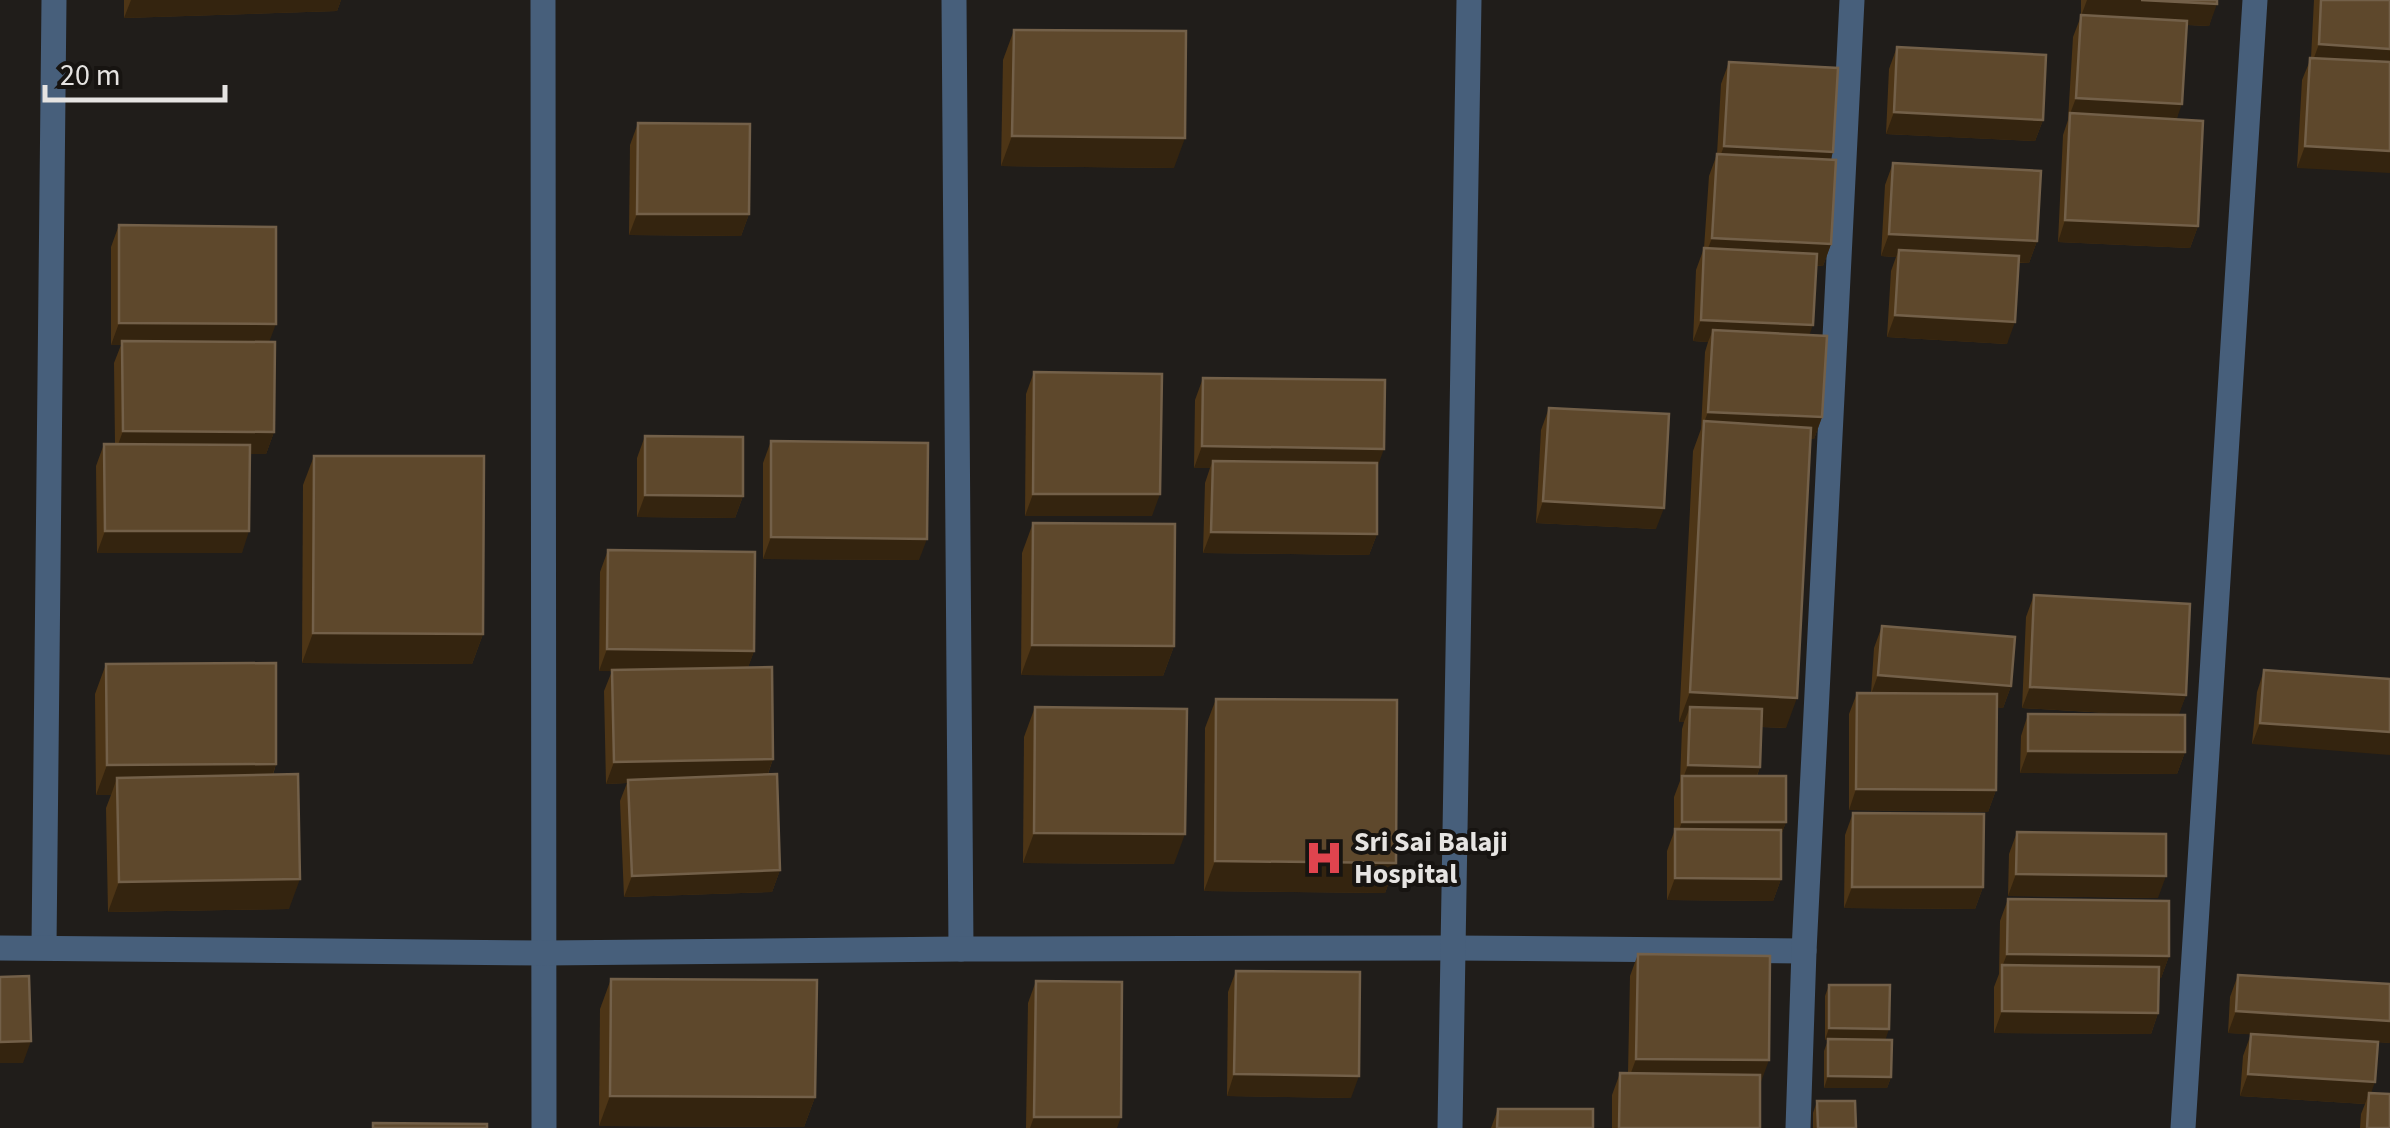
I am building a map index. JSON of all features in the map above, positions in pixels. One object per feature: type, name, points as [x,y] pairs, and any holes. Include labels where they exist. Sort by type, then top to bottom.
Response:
[{"type":"street","points":[[44,948],[54,0]]},
{"type":"street","points":[[543,0],[544,1128]]},
{"type":"street","points":[[954,0],[960,948]]},
{"type":"street","points":[[1450,1128],[1468,0]]},
{"type":"street","points":[[1798,1128],[1852,0]]},
{"type":"street","points":[[2183,1128],[2255,0]]},
{"type":"street","points":[[0,948],[543,953],[960,948],[1804,951]]},
{"type":"building","points":[[2141,0],[2217,0],[2217,4]]},
{"type":"building","points":[[2321,0],[2390,0],[2390,49],[2319,44]]},
{"type":"building","points":[[2081,15],[2187,21],[2182,104],[2076,98]]},
{"type":"building","points":[[1014,30],[1186,31],[1185,138],[1012,136]]},
{"type":"building","points":[[1897,47],[2046,55],[2043,120],[1894,112]]},
{"type":"building","points":[[2310,58],[2390,62],[2390,151],[2305,146]]},
{"type":"building","points":[[1729,62],[1838,68],[1833,152],[1724,146]]},
{"type":"building","points":[[2070,113],[2203,121],[2198,226],[2065,220]]},
{"type":"building","points":[[638,123],[750,124],[749,214],[637,214]]},
{"type":"building","points":[[1717,154],[1836,160],[1831,244],[1712,238]]},
{"type":"building","points":[[1893,163],[2041,171],[2037,241],[1889,234]]},
{"type":"building","points":[[119,225],[276,227],[276,324],[119,323]]},
{"type":"building","points":[[1704,248],[1817,254],[1813,325],[1701,320]]},
{"type":"building","points":[[1899,250],[2019,256],[2015,322],[1895,315]]},
{"type":"building","points":[[1713,330],[1827,336],[1822,417],[1708,412]]},
{"type":"building","points":[[122,341],[275,342],[274,432],[123,431]]},
{"type":"building","points":[[1034,372],[1162,374],[1160,494],[1033,494]]},
{"type":"building","points":[[1203,378],[1385,380],[1384,449],[1202,446]]},
{"type":"building","points":[[1549,408],[1669,414],[1664,508],[1543,501]]},
{"type":"building","points":[[1704,421],[1811,428],[1797,698],[1690,692]]},
{"type":"building","points":[[645,436],[743,437],[743,496],[645,495]]},
{"type":"building","points":[[771,441],[928,443],[927,539],[771,537]]},
{"type":"building","points":[[104,444],[250,445],[249,531],[105,531]]},
{"type":"building","points":[[314,456],[484,456],[483,634],[313,633]]},
{"type":"building","points":[[1213,461],[1377,463],[1377,534],[1211,532]]},
{"type":"building","points":[[1033,523],[1175,524],[1174,646],[1032,645]]},
{"type":"building","points":[[608,550],[755,552],[754,651],[607,649]]},
{"type":"building","points":[[2034,595],[2190,604],[2186,695],[2030,687]]},
{"type":"building","points":[[1882,626],[2015,637],[2011,686],[1878,675]]},
{"type":"building","points":[[276,663],[276,764],[107,765],[106,664]]},
{"type":"building","points":[[772,667],[773,759],[614,762],[612,670]]},
{"type":"building","points":[[2264,670],[2390,679],[2390,732],[2260,723]]},
{"type":"building","points":[[1857,693],[1997,694],[1996,790],[1856,789]]},
{"type":"building","points":[[1216,699],[1397,700],[1396,863],[1215,861]]},
{"type":"building","points":[[1035,707],[1187,709],[1185,834],[1034,833]]},
{"type":"building","points":[[1690,707],[1762,709],[1760,767],[1688,765]]},
{"type":"building","points":[[2028,714],[2185,715],[2185,752],[2028,751]]},
{"type":"building","points":[[298,774],[300,879],[119,882],[117,778]]},
{"type":"building","points":[[777,774],[780,870],[632,876],[628,780]]},
{"type":"building","points":[[1682,776],[1786,776],[1786,822],[1682,822]]},
{"type":"building","points":[[1853,813],[1984,814],[1983,887],[1852,887]]},
{"type":"building","points":[[1675,829],[1781,830],[1781,879],[1675,878]]},
{"type":"building","points":[[2017,832],[2166,834],[2166,876],[2016,874]]},
{"type":"building","points":[[2008,899],[2169,901],[2169,956],[2007,954]]},
{"type":"building","points":[[1638,954],[1770,956],[1769,1060],[1636,1059]]},
{"type":"building","points":[[2002,965],[2159,967],[2158,1013],[2002,1011]]},
{"type":"building","points":[[1236,971],[1360,972],[1359,1076],[1234,1074]]},
{"type":"building","points":[[2238,975],[2390,984],[2390,1021],[2236,1011]]},
{"type":"building","points":[[29,976],[31,1041],[0,1042],[0,977]]},
{"type":"building","points":[[611,979],[817,980],[815,1097],[610,1096]]},
{"type":"building","points":[[1036,981],[1122,982],[1121,1117],[1034,1117]]},
{"type":"building","points":[[1829,985],[1890,985],[1889,1029],[1829,1028]]},
{"type":"building","points":[[2251,1034],[2378,1042],[2375,1082],[2248,1074]]},
{"type":"building","points":[[1828,1039],[1892,1040],[1891,1077],[1828,1076]]},
{"type":"building","points":[[1620,1073],[1760,1075],[1760,1128],[1619,1128]]},
{"type":"building","points":[[2369,1093],[2390,1094],[2390,1128],[2367,1128]]},
{"type":"building","points":[[1817,1101],[1855,1101],[1856,1128],[1818,1128]]},
{"type":"building","points":[[1498,1109],[1593,1109],[1593,1128],[1497,1128]]},
{"type":"building","points":[[373,1123],[487,1124],[487,1128],[373,1128]]},
{"type":"place","name":"Sri Sai Balaji Hospital","points":[[1324,858]]}]
